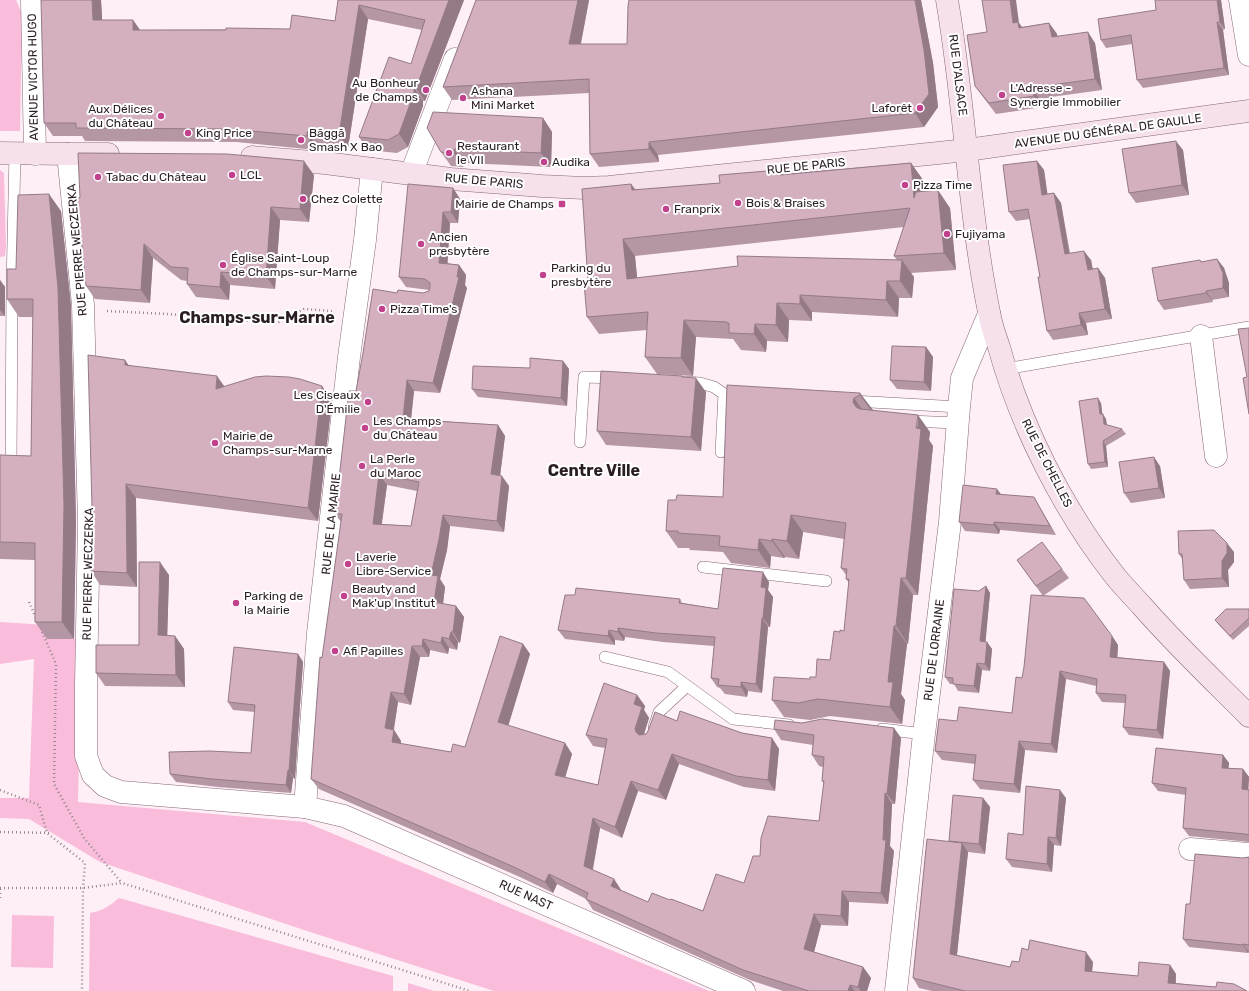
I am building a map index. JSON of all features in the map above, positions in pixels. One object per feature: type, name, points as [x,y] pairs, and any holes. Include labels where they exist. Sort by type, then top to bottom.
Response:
[{"type":"main road","name":"RUE D'ALSACE","points":[[948,0],[955,44],[967,150]]},
{"type":"main road","name":"AVENUE DU GÉNÉRAL DE GAULLE","points":[[967,150],[1249,112]]},
{"type":"main road","name":"RUE DE PARIS","points":[[229,155],[325,163],[451,179],[584,188],[609,187],[967,150]]},
{"type":"main road","name":"RUE DE CHELLES","points":[[967,150],[976,230],[989,314],[1005,369],[1029,431],[1045,464],[1092,545],[1116,577],[1154,620],[1249,716]]},
{"type":"main road","points":[[17,153],[129,154]]},
{"type":"street","name":"AVENUE VICTOR HUGO","points":[[17,153],[32,0]]},
{"type":"street","points":[[1240,0],[1249,55]]},
{"type":"street","points":[[411,174],[462,41]]},
{"type":"street","name":"RUE PIERRE WECZERKA","points":[[68,154],[83,310],[90,522],[86,678],[86,756],[93,774],[105,786],[121,792],[305,807]]},
{"type":"street","name":"RUE DE LA MAIRIE","points":[[305,807],[318,633],[355,313],[362,289],[372,169]]},
{"type":"street","name":"RUE DE LORRAINE","points":[[896,991],[924,734],[950,522],[962,378],[989,314]]},
{"type":"street","points":[[1201,336],[1216,456]]},
{"type":"street","name":"RUE NAST","points":[[305,807],[344,816],[744,991]]},
{"type":"street","points":[[1190,849],[1249,854]]},
{"type":"lane","points":[[11,465],[12,294],[17,153]]},
{"type":"lane","points":[[1005,369],[1249,327]]},
{"type":"lane","points":[[580,442],[584,377],[623,379]]},
{"type":"lane","points":[[676,381],[700,383],[714,387],[724,394],[747,396]]},
{"type":"lane","points":[[721,452],[724,394]]},
{"type":"lane","points":[[844,401],[858,405],[958,415]]},
{"type":"lane","points":[[895,420],[958,415]]},
{"type":"lane","points":[[703,567],[826,580]]},
{"type":"lane","points":[[605,657],[668,672],[733,719],[802,726]]},
{"type":"lane","points":[[650,739],[659,712],[687,686]]},
{"type":"lane","points":[[872,728],[924,734]]},
{"type":"path","points":[[83,310],[168,314],[277,323],[304,309],[355,313]]},
{"type":"path","points":[[0,790],[39,805],[47,833],[85,863],[83,888],[82,991]]},
{"type":"path","points":[[0,832],[52,833]]},
{"type":"path","points":[[0,898],[0,888],[83,888],[122,883],[470,991]]},
{"type":"shaded area","points":[[0,0],[16,0],[22,14],[20,131],[0,131]]},
{"type":"shaded area","points":[[0,170],[4,173],[6,247],[5,256],[0,257]]},
{"type":"shaded area","points":[[0,622],[47,625],[47,639],[79,639],[81,660],[78,802],[305,822],[709,991],[494,991],[100,862],[29,819],[0,818],[0,798],[29,798],[34,659],[0,664]]},
{"type":"shaded area","points":[[119,898],[393,976],[393,991],[89,991],[90,913],[106,908]]},
{"type":"shaded area","points":[[12,915],[54,916],[53,968],[11,967]]},
{"type":"shaded area","points":[[408,983],[434,991],[408,991]]},
{"type":"building","points":[[41,0],[92,0],[93,20],[133,20],[133,30],[226,30],[226,28],[290,29],[292,15],[335,21],[338,0],[449,0],[416,88],[414,88],[414,93],[399,134],[388,140],[359,137],[389,57],[411,64],[425,20],[359,5],[339,135],[307,132],[307,136],[228,129],[76,128],[76,123],[44,123]]},
{"type":"building","points":[[476,0],[578,0],[569,44],[627,44],[629,0],[915,0],[924,50],[929,94],[915,113],[649,142],[649,149],[590,154],[589,79],[443,87]]},
{"type":"building","points":[[982,0],[1010,0],[1013,23],[1018,22],[1019,28],[1049,23],[1052,37],[1088,32],[1095,79],[1044,86],[1044,89],[1033,90],[1034,96],[989,103],[975,86],[967,35],[987,32]]},
{"type":"building","points":[[1155,0],[1217,0],[1220,22],[1217,22],[1224,68],[1137,80],[1131,35],[1101,40],[1098,19],[1156,10]]},
{"type":"building","points":[[433,112],[543,118],[541,153],[454,149],[454,153],[441,152],[427,128]]},
{"type":"building","points":[[1176,141],[1182,185],[1129,193],[1122,149]]},
{"type":"building","points":[[78,153],[227,154],[304,161],[300,209],[271,207],[266,276],[221,272],[220,287],[187,284],[188,268],[171,267],[144,244],[141,290],[86,286],[77,198],[80,198]]},
{"type":"building","points":[[1037,161],[1042,195],[1054,193],[1065,254],[1084,251],[1088,270],[1098,268],[1105,309],[1079,313],[1081,325],[1047,331],[1038,277],[1040,277],[1028,209],[1009,212],[1003,165]]},
{"type":"building","points":[[911,163],[914,198],[916,192],[938,190],[944,253],[894,256],[910,208],[623,239],[627,279],[738,266],[737,256],[902,260],[900,281],[887,281],[886,300],[800,295],[800,304],[777,303],[776,325],[755,324],[754,334],[729,333],[729,323],[727,322],[684,320],[681,358],[645,357],[648,312],[587,317],[584,283],[588,282],[582,189],[631,184],[632,190],[720,183],[719,175],[779,170],[780,175]]},
{"type":"building","points":[[408,184],[453,188],[451,212],[443,212],[439,263],[459,265],[457,277],[459,277],[433,383],[407,380],[403,419],[498,425],[491,474],[502,476],[497,521],[443,515],[431,575],[438,576],[434,602],[456,606],[453,632],[451,632],[449,639],[442,637],[441,643],[423,639],[422,646],[412,646],[404,694],[391,692],[385,728],[394,730],[392,742],[451,752],[453,744],[465,747],[500,636],[523,644],[498,722],[565,743],[555,775],[598,785],[607,739],[586,735],[604,683],[637,695],[634,704],[642,707],[635,729],[639,735],[646,734],[655,712],[677,721],[680,711],[742,733],[772,738],[768,780],[736,776],[672,754],[658,790],[631,781],[615,827],[593,818],[584,866],[614,879],[611,886],[648,902],[652,893],[703,911],[716,874],[744,883],[753,856],[760,856],[761,838],[768,816],[819,821],[824,781],[822,781],[824,757],[812,755],[814,735],[774,729],[775,720],[802,723],[822,719],[894,728],[887,794],[885,793],[883,840],[886,840],[881,893],[842,891],[841,916],[814,914],[804,949],[863,967],[858,987],[850,985],[848,991],[809,991],[743,970],[586,899],[588,893],[549,874],[545,882],[514,867],[311,779],[320,657],[322,658],[342,514],[335,514],[349,391],[356,391],[373,289],[397,293],[398,290],[423,293],[429,291],[430,287],[430,283],[425,279],[399,277]],"holes":[[[379,474],[419,482],[411,526],[373,524]]]},
{"type":"building","points":[[49,194],[58,288],[64,505],[62,622],[35,622],[35,543],[0,542],[0,455],[31,456],[33,299],[7,299],[7,269],[16,269],[18,195]]},
{"type":"building","points":[[1217,259],[1223,273],[1223,288],[1206,291],[1206,293],[1158,301],[1152,268],[1200,260],[1201,262]]},
{"type":"building","points":[[1249,328],[1249,414],[1243,378],[1247,377],[1238,329]]},
{"type":"building","points":[[892,346],[926,347],[924,382],[890,380]]},
{"type":"building","name":"Mairie de Champs-sur-Marne","points":[[88,355],[125,360],[125,365],[217,376],[216,389],[255,377],[266,376],[289,377],[322,386],[308,508],[126,484],[127,573],[91,571],[92,508]]},
{"type":"building","points":[[530,358],[563,361],[561,398],[472,389],[473,366],[530,368]]},
{"type":"building","points":[[601,371],[696,378],[691,437],[597,431]]},
{"type":"building","points":[[727,385],[860,393],[860,395],[854,398],[853,402],[856,407],[860,409],[918,415],[916,428],[921,429],[906,578],[901,578],[888,682],[893,682],[890,707],[818,699],[798,703],[772,700],[774,677],[810,679],[810,677],[816,677],[817,659],[830,660],[834,631],[844,631],[849,579],[846,579],[847,569],[841,568],[846,523],[791,515],[787,541],[759,539],[758,550],[719,546],[720,536],[666,531],[668,500],[676,500],[677,495],[723,497]]},
{"type":"building","points":[[1098,398],[1100,414],[1103,414],[1104,424],[1122,429],[1103,441],[1105,462],[1088,464],[1079,401]]},
{"type":"building","points":[[1154,457],[1159,488],[1124,493],[1119,462]]},
{"type":"building","points":[[963,485],[997,489],[996,494],[1034,497],[1050,526],[994,522],[994,525],[959,522]]},
{"type":"building","points":[[1214,530],[1227,543],[1227,553],[1222,561],[1222,578],[1184,580],[1182,554],[1179,554],[1178,531]]},
{"type":"building","points":[[1042,542],[1062,569],[1036,586],[1017,560]]},
{"type":"building","points":[[139,562],[160,562],[158,635],[175,636],[176,675],[96,673],[96,645],[139,645]]},
{"type":"building","points":[[723,568],[763,572],[761,587],[766,588],[756,684],[741,682],[741,687],[718,685],[719,679],[711,678],[715,637],[656,633],[618,628],[618,632],[609,630],[608,636],[558,630],[565,595],[575,595],[576,588],[680,599],[679,603],[718,609]]},
{"type":"building","points":[[986,586],[980,641],[987,642],[985,664],[977,663],[974,686],[953,684],[953,678],[945,677],[954,589],[979,591]]},
{"type":"building","points":[[1031,595],[1084,598],[1112,636],[1110,657],[1164,662],[1157,730],[1123,727],[1126,695],[1096,693],[1097,679],[1060,671],[1051,744],[1019,741],[1014,784],[973,780],[976,755],[935,751],[939,719],[957,721],[959,707],[1012,713],[1016,677],[1022,678],[1024,667]]},
{"type":"building","points":[[1226,609],[1249,609],[1249,618],[1230,636],[1215,620]]},
{"type":"building","points":[[234,647],[298,654],[289,771],[288,770],[286,785],[170,774],[169,752],[210,751],[251,753],[255,705],[228,702]]},
{"type":"building","points":[[1156,748],[1223,755],[1222,768],[1243,769],[1242,789],[1249,790],[1249,835],[1183,828],[1186,788],[1152,783]]},
{"type":"building","points":[[1026,786],[1060,790],[1056,838],[1048,837],[1047,864],[1006,859],[1008,833],[1023,835]]},
{"type":"building","points":[[953,795],[983,798],[979,844],[949,841]]},
{"type":"building","points":[[927,839],[962,843],[950,954],[1010,967],[1012,961],[1019,962],[1022,948],[1028,950],[1030,940],[1086,952],[1085,971],[1138,976],[1139,962],[1170,965],[1168,983],[1216,987],[1217,982],[1234,984],[1247,991],[965,991],[913,978]]},
{"type":"building","points":[[1195,854],[1243,858],[1249,857],[1249,945],[1183,939],[1186,904],[1190,904]]},
{"type":"place","name":"Au Bonheur de Champs","points":[[426,90]]},
{"type":"place","name":"L'Adresse - Synergie Immobilier","points":[[1002,95]]},
{"type":"place","name":"Ashana Mini Market","points":[[463,98]]},
{"type":"place","name":"Laforêt","points":[[920,108]]},
{"type":"place","name":"Aux Délices du Château","points":[[161,116]]},
{"type":"place","name":"King Price","points":[[188,133]]},
{"type":"place","name":"Bāggā Smash X Bao","points":[[301,140]]},
{"type":"place","name":"Restaurant le VII","points":[[449,153]]},
{"type":"place","name":"Audika","points":[[544,162]]},
{"type":"place","name":"LCL","points":[[232,175]]},
{"type":"place","name":"Tabac du Château","points":[[98,177]]},
{"type":"place","name":"Pizza Time","points":[[905,185]]},
{"type":"place","name":"Chez Colette","points":[[303,199]]},
{"type":"place","name":"Bois & Braises","points":[[738,203]]},
{"type":"place","name":"Mairie de Champs","points":[[562,204]]},
{"type":"place","name":"Franprix","points":[[666,209]]},
{"type":"place","name":"Fujiyama","points":[[947,234]]},
{"type":"place","name":"Ancien presbytère","points":[[421,244]]},
{"type":"place","name":"Église Saint-Loup de Champs-sur-Marne","points":[[223,265]]},
{"type":"place","name":"Parking du presbytère","points":[[543,275]]},
{"type":"place","name":"Pizza Time's","points":[[382,309]]},
{"type":"place","name":"Les Ciseaux D'Émilie","points":[[368,402]]},
{"type":"place","name":"Les Champs du Château","points":[[365,428]]},
{"type":"place","name":"Mairie de Champs-sur-Marne","points":[[215,443]]},
{"type":"place","name":"La Perle du Maroc","points":[[362,466]]},
{"type":"place","name":"Laverie Libre-Service","points":[[348,564]]},
{"type":"place","name":"Beauty and Mak'up Institut","points":[[344,596]]},
{"type":"place","name":"Parking de la Mairie","points":[[236,603]]},
{"type":"place","name":"Afi Papilles","points":[[335,651]]},
{"type":"district","name":"Champs-sur-Marne","points":[[257,317]]},
{"type":"district","name":"Centre Ville","points":[[594,470]]}]
